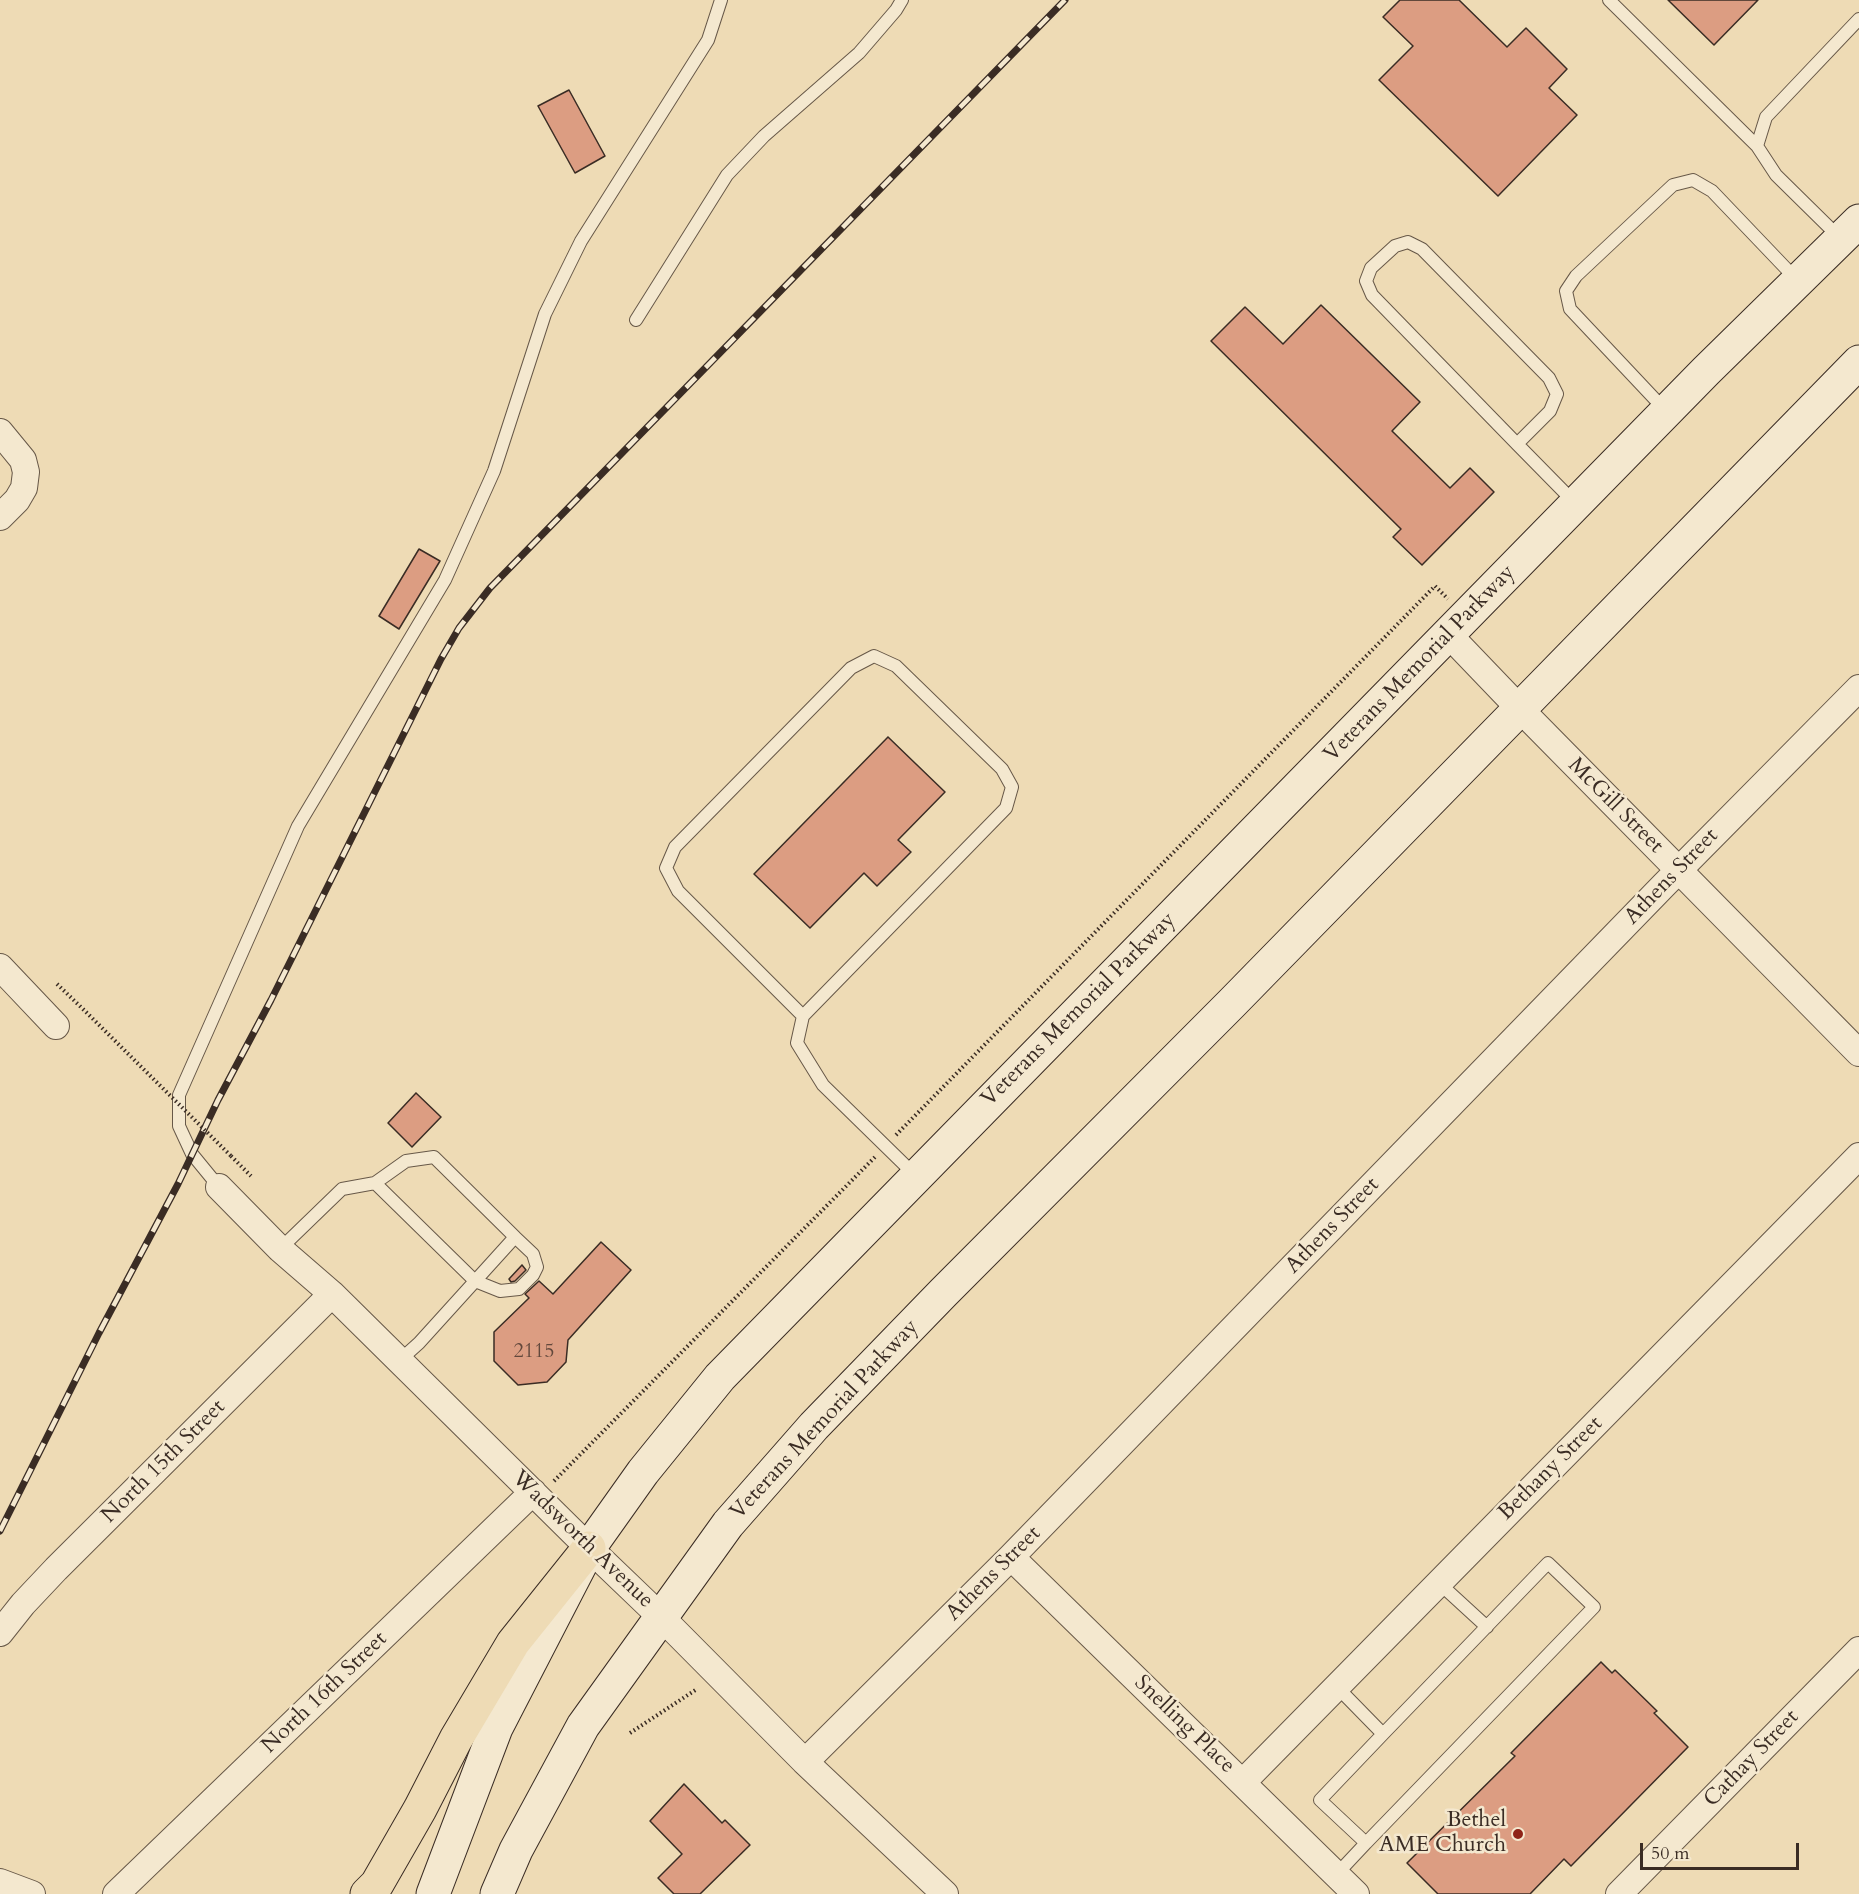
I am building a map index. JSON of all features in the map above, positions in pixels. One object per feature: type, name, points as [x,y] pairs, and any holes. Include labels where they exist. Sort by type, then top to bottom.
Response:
[{"type":"highway","points":[[368,1894],[377,1884],[466,1721],[513,1643],[589,1548]]},
{"type":"street","name":"Veterans Memorial Parkway","points":[[433,1894],[496,1728],[589,1548],[649,1464],[720,1377],[1452,620],[1576,504],[1850,230]]},
{"type":"street","name":"Veterans Memorial Parkway","points":[[497,1894],[516,1850],[583,1726],[728,1524],[814,1426],[1231,1004],[1859,362]]},
{"type":"street","points":[[0,432],[23,460],[26,472],[24,488],[17,500],[0,517]]},
{"type":"street","name":"McGill Street","points":[[1452,620],[1519,708],[1859,1053]]},
{"type":"street","name":"Athens Street","points":[[805,1762],[1011,1557],[1859,688]]},
{"type":"street","points":[[0,967],[56,1026]]},
{"type":"street","name":"Bethany Street","points":[[1243,1782],[1859,1156]]},
{"type":"street","name":"Wadsworth Avenue","points":[[219,1187],[280,1249],[332,1294],[661,1617],[935,1891]]},
{"type":"street","name":"North 15th Street","points":[[0,1633],[56,1569],[332,1294]]},
{"type":"street","name":"North 16th Street","points":[[116,1894],[533,1492]]},
{"type":"street","name":"Snelling Place","points":[[1011,1557],[1356,1894]]},
{"type":"street","name":"Cathay Street","points":[[1619,1894],[1859,1650]]},
{"type":"street","points":[[0,1882],[32,1894]]},
{"type":"lane","points":[[219,1187],[192,1154],[178,1126],[179,1095],[298,826],[445,580],[494,471],[545,314],[581,242],[708,40],[721,0]]},
{"type":"lane","points":[[636,320],[727,175],[764,136],[859,53],[902,0]]},
{"type":"lane","points":[[1609,0],[1757,146],[1776,175],[1850,230]]},
{"type":"lane","points":[[1757,146],[1766,117],[1859,20]]},
{"type":"lane","points":[[1666,412],[1570,309],[1566,291],[1576,276],[1672,185],[1693,180],[1712,191],[1798,281]]},
{"type":"lane","points":[[1517,444],[1550,411],[1557,394],[1549,378],[1422,249],[1408,242],[1395,246],[1371,268],[1366,281],[1372,295],[1517,444],[1576,504]]},
{"type":"lane","points":[[803,1016],[678,891],[666,868],[675,847],[851,668],[873,656],[896,666],[1002,769],[1012,787],[1006,808],[803,1016],[797,1043],[823,1085],[916,1176]]},
{"type":"lane","points":[[280,1249],[342,1189],[375,1183],[406,1161],[434,1157],[533,1254],[537,1267],[533,1275],[519,1289],[500,1292],[475,1281],[375,1183]]},
{"type":"lane","points":[[399,1361],[419,1343],[515,1237]]},
{"type":"lane","points":[[1336,1875],[1366,1844],[1594,1607],[1548,1563],[1320,1800],[1366,1844]]},
{"type":"lane","points":[[1439,1583],[1486,1627]]},
{"type":"lane","points":[[1337,1687],[1383,1734]]},
{"type":"path","points":[[533,1492],[557,1480],[1435,586],[1452,620]]},
{"type":"path","points":[[57,984],[251,1176]]},
{"type":"path","points":[[630,1733],[697,1689]]},
{"type":"building","points":[[1400,0],[1459,0],[1507,47],[1526,28],[1567,69],[1549,88],[1577,115],[1498,196],[1379,80],[1413,46],[1383,17]]},
{"type":"building","points":[[1668,0],[1758,0],[1714,45]]},
{"type":"building","points":[[569,90],[605,156],[575,173],[538,106]]},
{"type":"building","points":[[1321,305],[1420,402],[1392,431],[1450,488],[1470,468],[1494,492],[1422,565],[1393,537],[1401,529],[1211,341],[1245,307],[1283,344]]},
{"type":"building","points":[[419,549],[440,561],[399,629],[379,616]]},
{"type":"building","points":[[888,737],[945,792],[898,840],[911,852],[877,886],[864,873],[810,928],[754,874]]},
{"type":"building","points":[[416,1093],[441,1117],[412,1147],[388,1123]]},
{"type":"building","points":[[601,1242],[631,1270],[568,1340],[566,1362],[547,1382],[518,1385],[494,1361],[494,1332],[529,1298],[525,1294],[539,1281],[553,1294]]},
{"type":"building","points":[[522,1265],[526,1270],[511,1282],[509,1279]]},
{"type":"building","points":[[1601,1662],[1612,1673],[1615,1670],[1657,1711],[1654,1713],[1688,1747],[1571,1866],[1564,1859],[1530,1894],[1438,1894],[1407,1863],[1515,1756],[1511,1753]]},
{"type":"building","points":[[684,1784],[722,1823],[725,1820],[750,1845],[700,1894],[674,1894],[658,1878],[682,1854],[650,1821]]},
{"type":"railway","points":[[0,1531],[99,1333],[178,1184],[218,1100],[271,1000],[441,659],[459,628],[490,588],[1065,0]]},
{"type":"place","name":"Bethel AME Church","points":[[1518,1834]]}]
